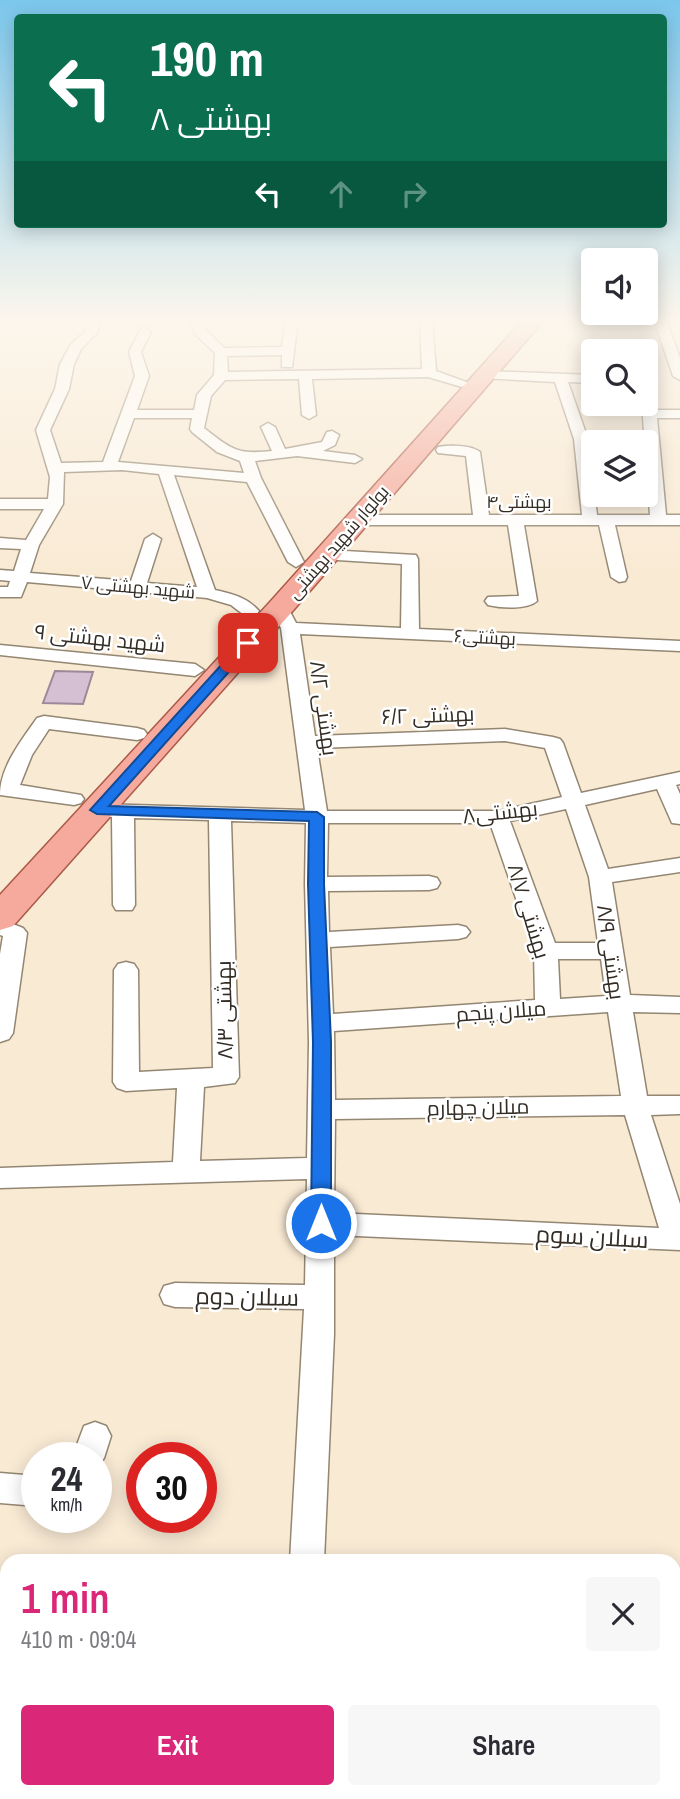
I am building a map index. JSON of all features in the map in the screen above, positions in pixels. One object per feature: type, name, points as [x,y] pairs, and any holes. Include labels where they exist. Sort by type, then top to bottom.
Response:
[{"type":"main road","name":"بولوار شهید بهشتی","points":[[0,880],[98,807],[137,734],[296,562],[450,404]]},
{"type":"main road","name":"بولوار شهید بهشتی","points":[[0,918],[98,807],[285,618],[327,555],[452,404]]},
{"type":"street","points":[[0,592],[15,593],[31,545],[55,504],[58,477],[43,430],[55,404]]},
{"type":"street","points":[[109,466],[131,404]]},
{"type":"street","points":[[202,404],[197,429],[222,449],[247,458],[328,445],[332,435]]},
{"type":"street","points":[[308,404],[309,415]]},
{"type":"street","points":[[569,404],[581,439],[598,520],[619,577]]},
{"type":"street","points":[[127,414],[200,414]]},
{"type":"street","points":[[658,415],[680,414]]},
{"type":"street","points":[[651,416],[658,520]]},
{"type":"street","points":[[268,427],[280,453]]},
{"type":"street","points":[[443,450],[473,452],[482,520]]},
{"type":"street","points":[[297,452],[355,459]]},
{"type":"street","points":[[247,458],[253,478],[296,562]]},
{"type":"street","points":[[55,468],[109,466],[253,478]]},
{"type":"street","points":[[165,470],[208,593]]},
{"type":"street","points":[[0,504],[55,504]]},
{"type":"street","name":"بهشتی۴","points":[[357,520],[680,520]]},
{"type":"street","points":[[494,601],[528,601],[515,520]]},
{"type":"street","points":[[138,585],[153,538]]},
{"type":"street","points":[[0,543],[31,545]]},
{"type":"street","points":[[327,555],[410,559],[410,634]]},
{"type":"street","name":"شهید بهشتی ۷","points":[[0,575],[208,593],[237,601],[250,611]]},
{"type":"street","name":"بهشتی۶","points":[[285,618],[410,634],[680,646]]},
{"type":"street","name":"بهشتی ۸/۲","points":[[285,618],[317,817],[316,884],[322,1023],[320,1297],[307,1554]]},
{"type":"street","name":"شهید بهشتی ۹","points":[[0,650],[195,670]]},
{"type":"street","points":[[4,789],[44,722],[137,734]]},
{"type":"street","name":"بهشتی ۶/۲","points":[[305,742],[505,735],[553,743]]},
{"type":"street","name":"بهشتی ۸/۹","points":[[553,743],[600,877],[635,1105]]},
{"type":"street","points":[[0,752],[22,755]]},
{"type":"street","points":[[672,779],[680,818]]},
{"type":"street","name":"بهشتی۸","points":[[4,789],[98,807],[220,814],[498,817],[672,779]]},
{"type":"street","points":[[98,807],[124,905]]},
{"type":"street","name":"بهشتی ۸/۳","points":[[186,1172],[191,1078],[226,1077],[220,814]]},
{"type":"street","name":"بهشتی ۸/۷","points":[[498,817],[546,951],[548,1008]]},
{"type":"street","points":[[600,877],[680,864]]},
{"type":"street","points":[[316,884],[429,883]]},
{"type":"street","points":[[0,926],[15,933],[0,1033]]},
{"type":"street","points":[[318,940],[458,932]]},
{"type":"street","points":[[546,951],[610,951]]},
{"type":"street","points":[[126,970],[126,1082],[191,1078]]},
{"type":"street","name":"میلان پنجم","points":[[322,1023],[618,1003],[680,1005]]},
{"type":"street","points":[[635,1105],[680,1105]]},
{"type":"street","name":"میلان چهارم","points":[[322,1110],[635,1105]]},
{"type":"street","name":"سبلان سوم","points":[[321,1223],[677,1240],[672,1199],[635,1105]]},
{"type":"street","points":[[0,1178],[321,1168]]},
{"type":"street","name":"سبلان دوم","points":[[175,1295],[320,1297]]},
{"type":"street","points":[[0,1488],[21,1490]]},
{"type":"building","points":[[55,671],[93,672],[83,704],[43,703]]},
{"type":"route","points":[[248,643],[97,810],[317,817],[316,884],[322,1042],[321,1223]]}]
